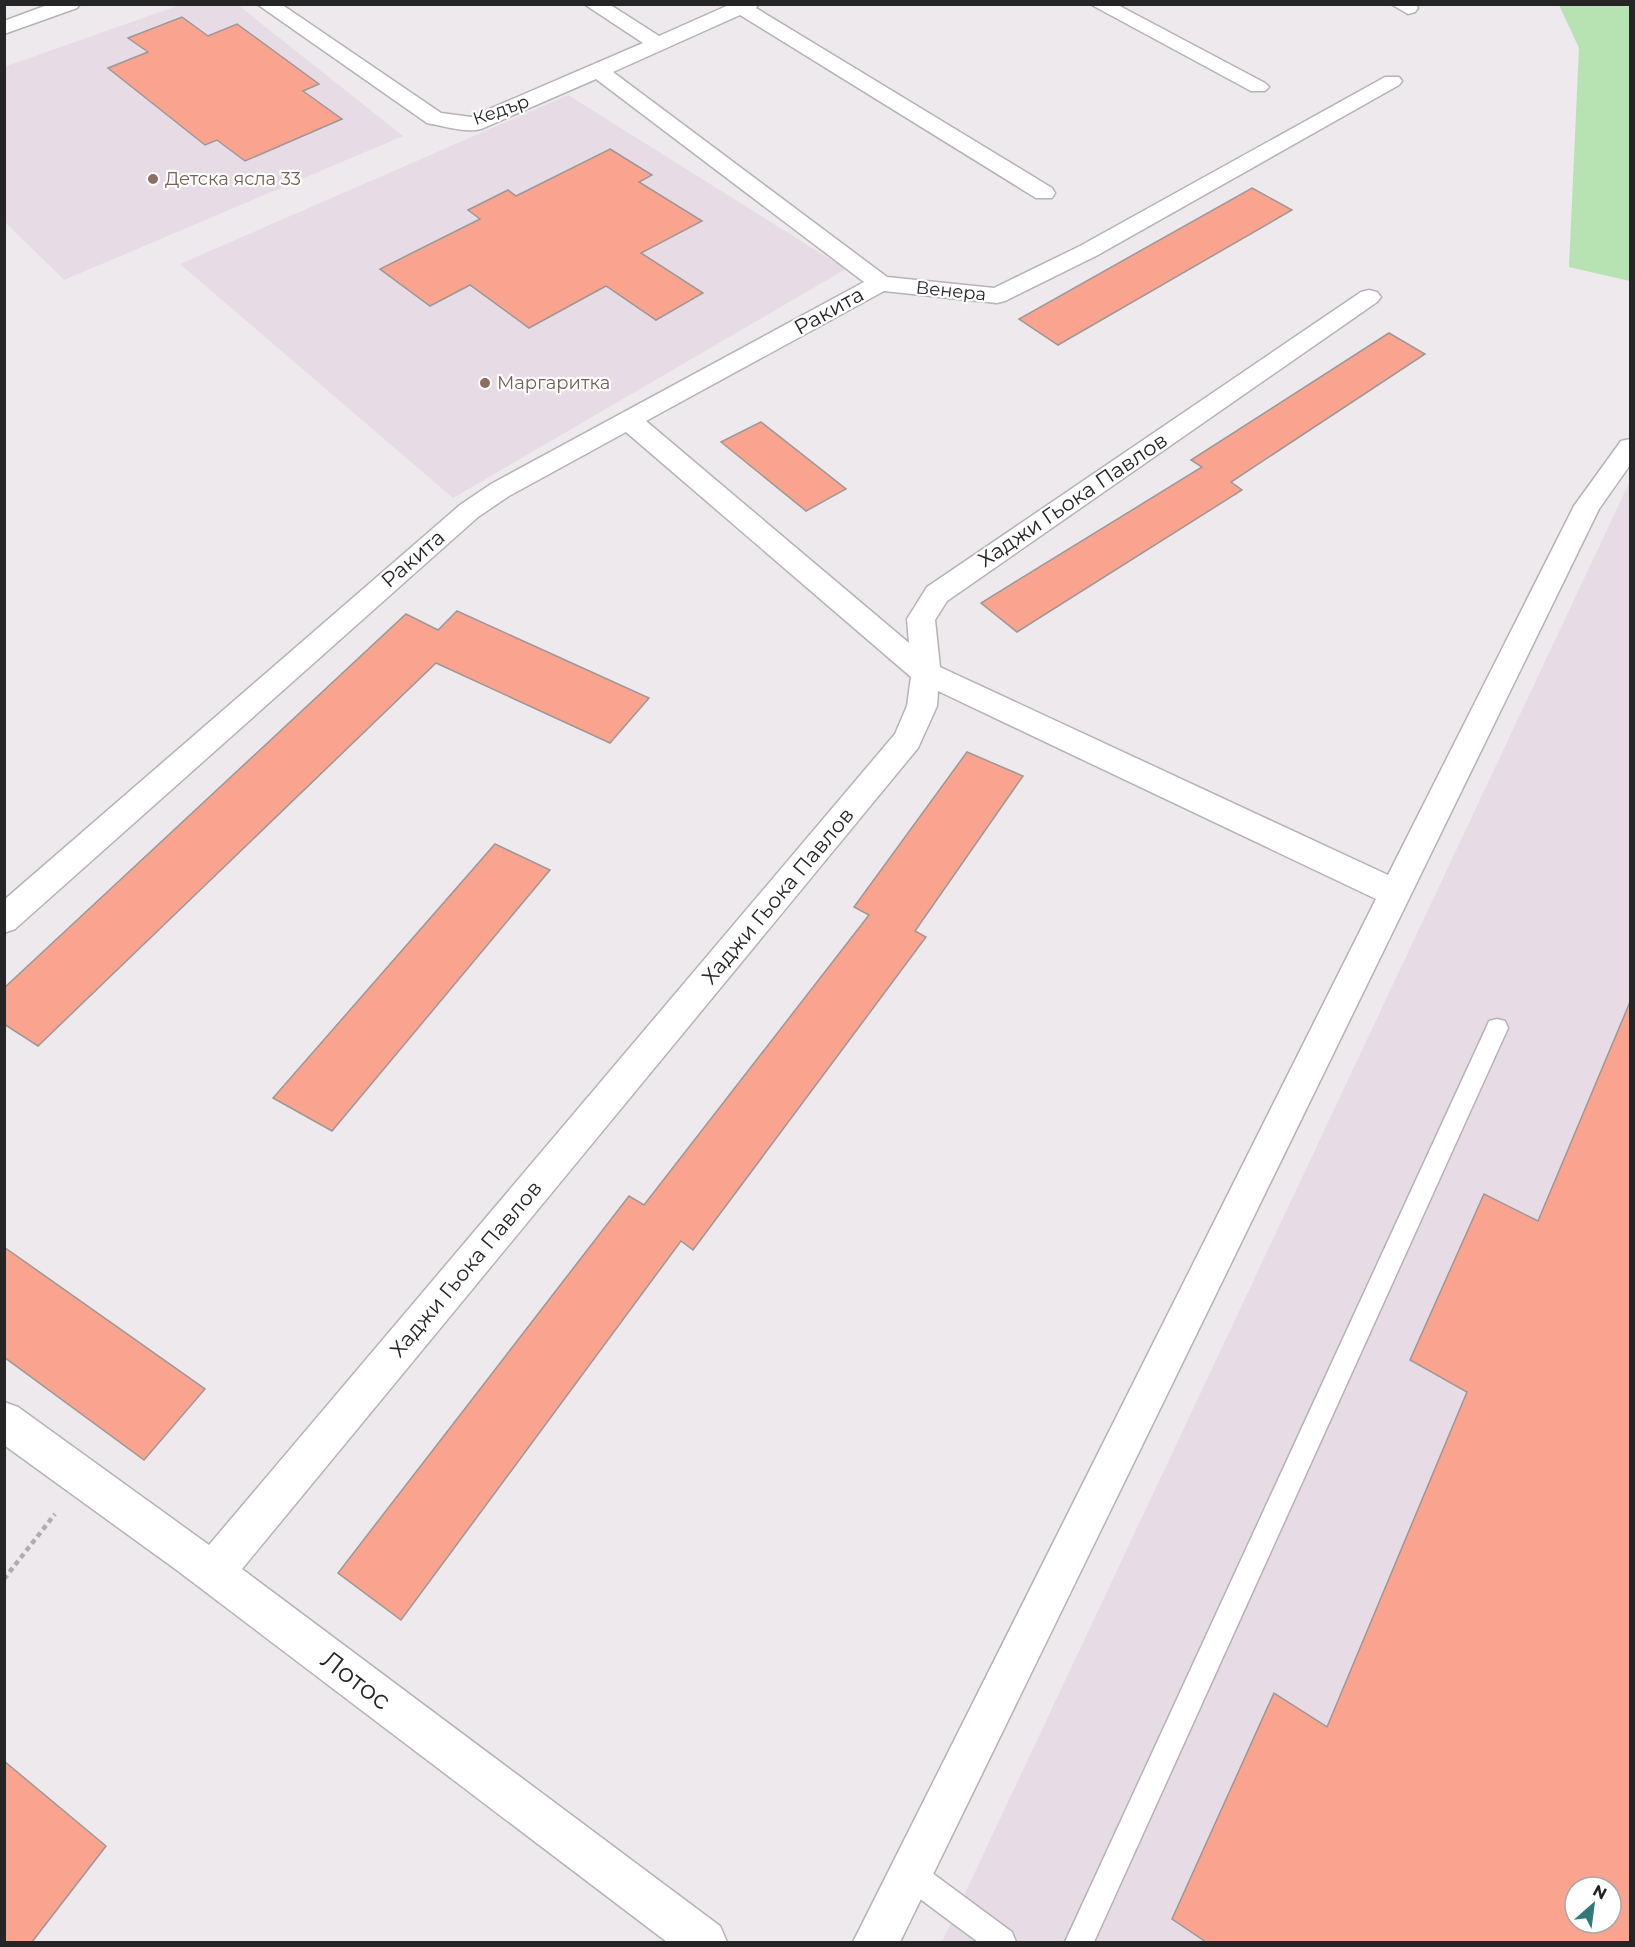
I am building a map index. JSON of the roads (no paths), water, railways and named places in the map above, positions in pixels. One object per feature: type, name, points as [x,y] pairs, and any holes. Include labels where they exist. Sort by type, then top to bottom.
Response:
[{"type":"street","points":[[4,28],[70,4]]},
{"type":"street","name":"Кедър","points":[[267,4],[435,118],[473,124],[745,6]]},
{"type":"street","points":[[594,4],[658,44]]},
{"type":"street","points":[[1100,4],[1258,87]]},
{"type":"street","points":[[745,6],[1044,193]]},
{"type":"street","points":[[598,71],[880,283]]},
{"type":"street","name":"Венера","points":[[880,283],[997,296],[1088,251],[1392,81]]},
{"type":"street","name":"Ракита","points":[[4,920],[469,511],[500,490],[880,283]]},
{"type":"street","name":"Хаджи Гьока Павлов","points":[[213,1572],[907,741],[922,706],[926,672],[921,619],[937,594],[1369,297]]},
{"type":"street","points":[[628,420],[926,672],[1395,894]]},
{"type":"street","points":[[876,1942],[1587,506],[1630,447]]},
{"type":"street","name":"Лотос","points":[[4,1421],[213,1572],[704,1942]]},
{"type":"lane","points":[[1079,1942],[1497,1028]]},
{"type":"lane","points":[[910,1874],[1002,1942]]},
{"type":"place","name":"Детска ясла 33","points":[[153,179]]},
{"type":"place","name":"Маргаритка","points":[[485,383]]}]
